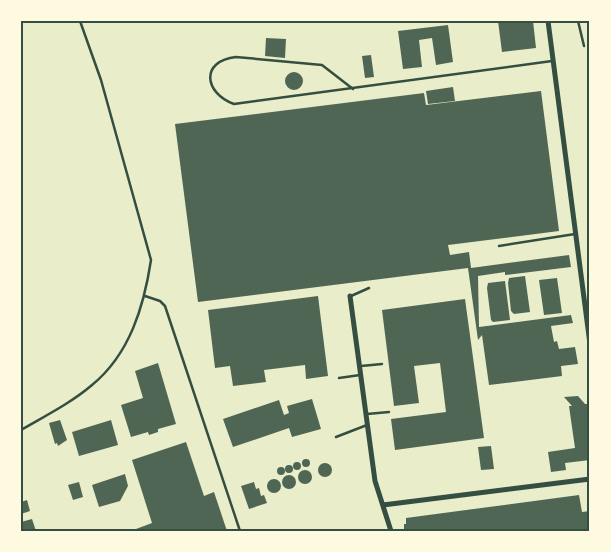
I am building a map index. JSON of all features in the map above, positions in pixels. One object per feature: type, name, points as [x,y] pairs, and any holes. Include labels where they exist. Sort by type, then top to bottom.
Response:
[{"type":"street","points":[[548,21],[590,344]]},
{"type":"street","points":[[350,296],[375,481],[391,531]]},
{"type":"street","points":[[383,505],[590,479]]},
{"type":"lane","points":[[21,430],[75,398],[101,376],[121,351],[133,331],[145,296],[151,260],[101,80],[80,21]]},
{"type":"lane","points":[[578,21],[584,46]]},
{"type":"lane","points":[[354,89],[322,65],[236,57],[225,58],[218,62],[212,68],[210,77],[212,86],[219,97],[234,104],[354,89],[553,61]]},
{"type":"lane","points":[[499,246],[576,234]]},
{"type":"lane","points":[[350,296],[369,288]]},
{"type":"lane","points":[[145,296],[165,306],[240,531]]},
{"type":"lane","points":[[359,366],[382,364]]},
{"type":"lane","points":[[339,378],[360,375]]},
{"type":"lane","points":[[366,414],[390,412]]},
{"type":"lane","points":[[336,437],[367,425]]},
{"type":"building","points":[[498,21],[533,21],[536,48],[502,52]]},
{"type":"building","points":[[448,25],[453,62],[436,65],[432,38],[419,40],[422,67],[403,69],[398,31]]},
{"type":"building","points":[[266,38],[286,39],[285,58],[265,56]]},
{"type":"building","points":[[371,55],[374,77],[365,78],[362,56]]},
{"type":"building","points":[[294,72],[300,75],[303,81],[300,87],[294,90],[288,87],[285,81],[288,75]]},
{"type":"building","points":[[453,87],[455,101],[428,104],[426,91]]},
{"type":"building","points":[[541,91],[559,231],[448,245],[450,255],[469,252],[471,268],[569,255],[571,267],[505,275],[505,272],[478,276],[479,327],[571,315],[573,323],[551,326],[554,342],[557,341],[559,349],[575,347],[578,364],[561,366],[562,376],[489,385],[482,335],[478,340],[468,268],[198,302],[175,124],[424,93],[426,105]]},
{"type":"building","points":[[525,276],[530,312],[514,314],[511,311],[509,278]]},
{"type":"building","points":[[557,278],[562,313],[544,315],[539,280]]},
{"type":"building","points":[[505,281],[510,320],[493,322],[491,320],[488,283]]},
{"type":"building","points":[[318,296],[328,376],[306,379],[305,365],[264,370],[266,382],[233,386],[230,366],[215,368],[208,310]]},
{"type":"building","points":[[465,299],[484,438],[395,450],[391,419],[446,412],[440,363],[414,366],[419,403],[394,406],[382,310]]},
{"type":"building","points":[[158,363],[176,424],[158,429],[158,432],[149,435],[148,432],[131,437],[121,405],[143,398],[135,371]]},
{"type":"building","points":[[578,396],[585,404],[588,404],[590,460],[565,463],[566,470],[551,472],[548,452],[575,448],[569,406],[572,406],[564,397]]},
{"type":"building","points":[[312,399],[321,429],[292,437],[289,428],[233,447],[223,419],[279,400],[284,415],[289,413],[287,406]]},
{"type":"building","points":[[60,420],[67,440],[58,446],[57,443],[55,444],[49,423]]},
{"type":"building","points":[[111,420],[118,445],[79,456],[72,432]]},
{"type":"building","points":[[186,442],[204,496],[214,492],[227,531],[136,531],[136,529],[152,523],[132,460]]},
{"type":"building","points":[[491,446],[494,469],[481,470],[478,447]]},
{"type":"building","points":[[306,459],[310,463],[306,467],[302,463]]},
{"type":"building","points":[[297,462],[301,466],[297,470],[293,466]]},
{"type":"building","points":[[322,463],[328,463],[332,470],[328,477],[322,477],[318,473],[318,467]]},
{"type":"building","points":[[289,465],[293,469],[289,473],[285,469]]},
{"type":"building","points":[[281,467],[285,471],[281,475],[277,471]]},
{"type":"building","points":[[302,470],[308,470],[312,477],[308,484],[302,484],[298,480],[298,474]]},
{"type":"building","points":[[125,474],[128,486],[120,501],[99,507],[92,485]]},
{"type":"building","points":[[286,475],[292,475],[296,482],[292,489],[286,489],[282,485],[282,479]]},
{"type":"building","points":[[271,479],[277,479],[281,486],[277,493],[271,493],[267,489],[267,483]]},
{"type":"building","points":[[79,482],[83,497],[73,500],[68,485]]},
{"type":"building","points":[[254,482],[256,489],[259,488],[261,496],[264,495],[267,503],[249,509],[241,486]]},
{"type":"building","points":[[579,495],[582,512],[590,511],[590,531],[408,531],[404,529],[406,518]]},
{"type":"building","points":[[27,500],[30,511],[21,514],[21,502]]},
{"type":"building","points":[[32,519],[36,531],[21,531],[21,522]]}]
